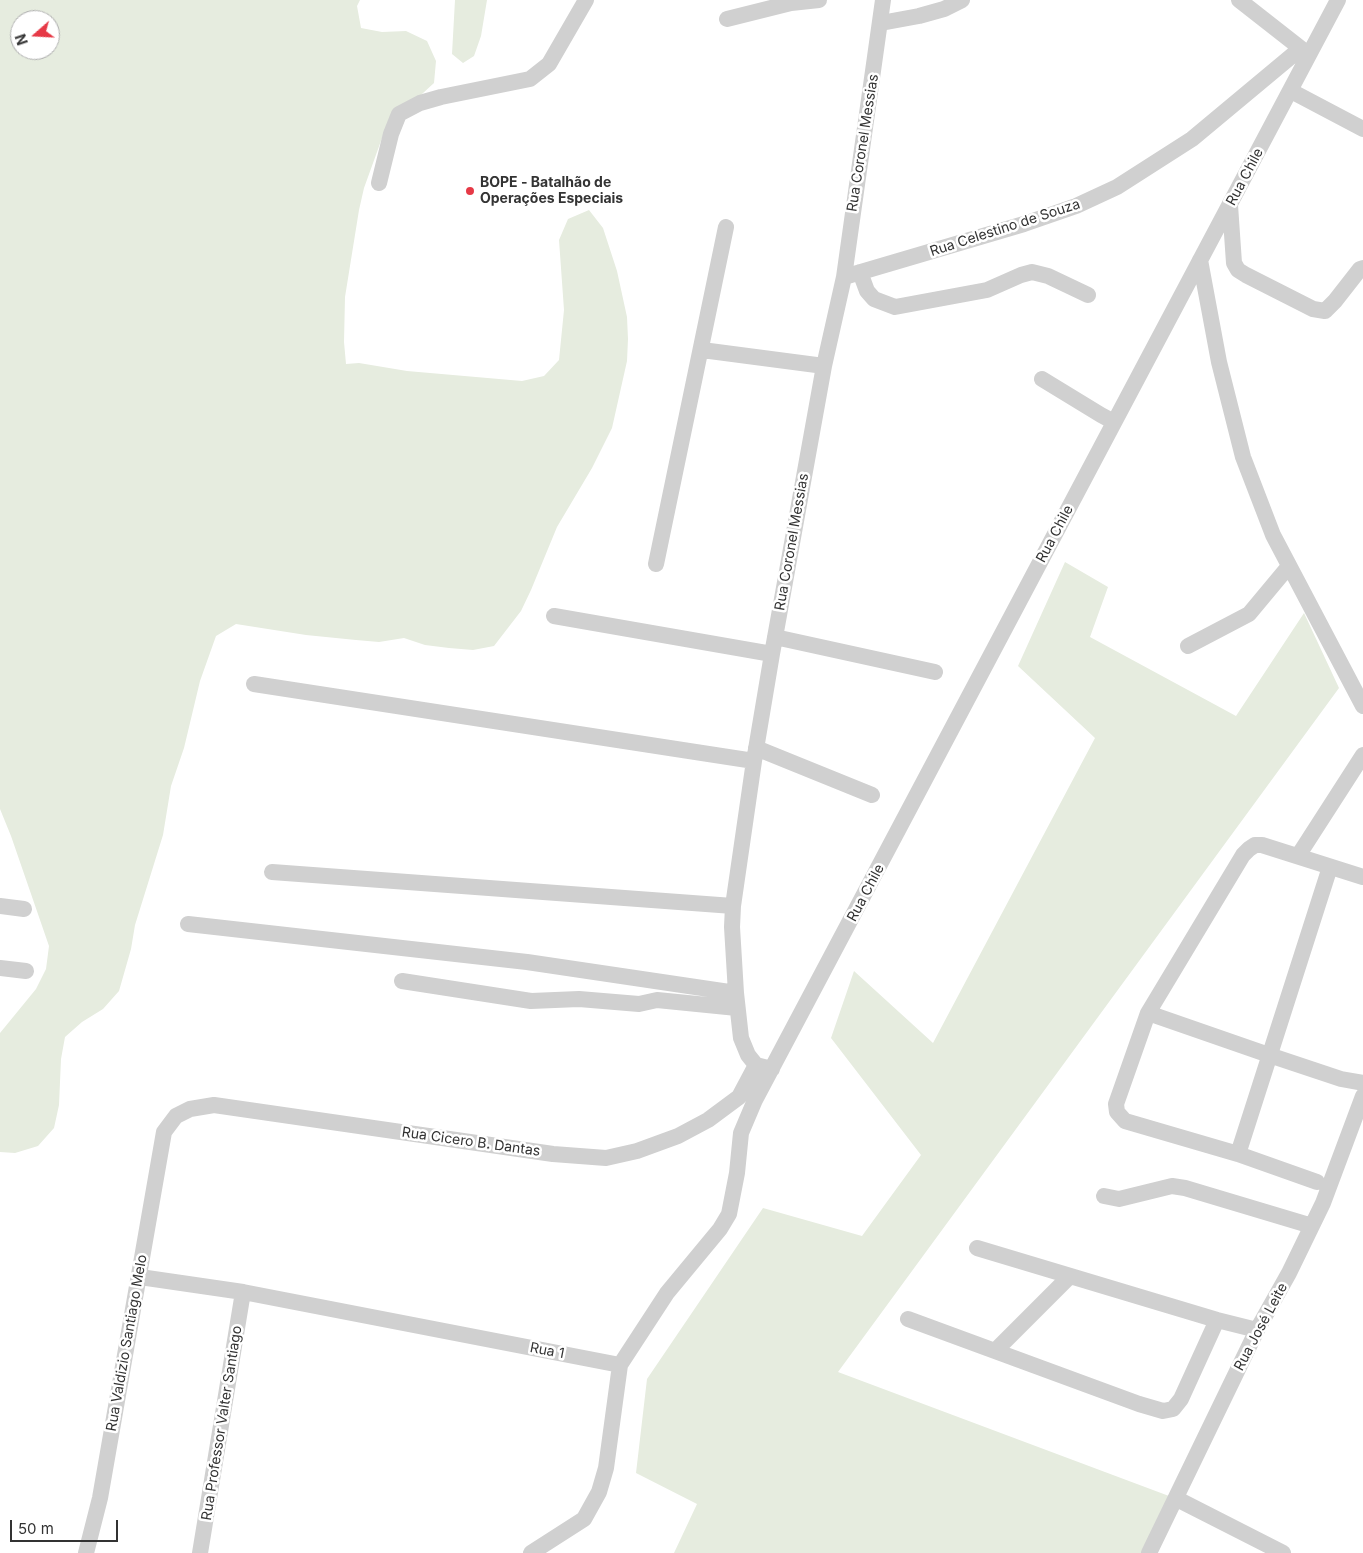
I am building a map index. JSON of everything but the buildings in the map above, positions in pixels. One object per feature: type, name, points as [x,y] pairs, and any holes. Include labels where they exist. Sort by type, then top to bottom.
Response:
[{"type":"street","points":[[379,183],[391,134],[399,114],[420,103],[441,97],[530,79],[549,64],[586,0]]},
{"type":"street","points":[[727,20],[791,3],[819,0]]},
{"type":"street","name":"Rua Coronel Messias","points":[[756,1065],[748,1055],[741,1038],[732,927],[733,906],[755,754],[775,637],[824,366],[844,277],[883,0]]},
{"type":"street","points":[[881,23],[944,9],[962,0]]},
{"type":"street","points":[[1239,0],[1305,52]]},
{"type":"street","name":"Rua Chile","points":[[772,1069],[1291,91],[1305,52],[1338,0]]},
{"type":"street","name":"Rua Celestino de Souza","points":[[844,277],[1024,224],[1076,206],[1116,187],[1192,139],[1305,52]]},
{"type":"street","points":[[1291,91],[1363,128]]},
{"type":"street","points":[[1230,204],[1234,263],[1238,270],[1313,309],[1325,311],[1360,269],[1363,268]]},
{"type":"street","points":[[656,564],[702,350],[726,227]]},
{"type":"street","points":[[1200,260],[1219,362],[1243,457],[1273,535],[1363,706]]},
{"type":"street","points":[[860,272],[867,291],[874,299],[894,307],[987,290],[1020,274],[1032,272],[1048,276],[1088,295]]},
{"type":"street","points":[[702,350],[824,366]]},
{"type":"street","points":[[1042,379],[1114,422]]},
{"type":"street","points":[[1188,646],[1249,614],[1289,566]]},
{"type":"street","points":[[554,616],[772,654]]},
{"type":"street","points":[[775,637],[935,672]]},
{"type":"street","points":[[254,684],[755,754],[872,795]]},
{"type":"street","points":[[1298,856],[1363,755]]},
{"type":"street","points":[[1317,1182],[1238,1154],[1125,1121],[1117,1112],[1116,1104],[1148,1013],[1243,855],[1249,849],[1255,845],[1262,845],[1363,877]]},
{"type":"street","points":[[1238,1154],[1330,867]]},
{"type":"street","points":[[272,872],[704,906],[733,906]]},
{"type":"street","points":[[0,906],[24,909]]},
{"type":"street","points":[[188,924],[527,962],[737,1000]]},
{"type":"street","points":[[0,968],[26,971]]},
{"type":"street","points":[[402,981],[531,1001],[579,999],[639,1004],[657,1000],[737,1000]]},
{"type":"street","points":[[1148,1013],[1269,1056],[1341,1079],[1363,1083]]},
{"type":"street","points":[[531,1553],[584,1519],[599,1492],[606,1468],[620,1365],[667,1293],[720,1229],[729,1214],[737,1173],[741,1133],[772,1069],[756,1065]]},
{"type":"street","name":"Rua Cicero B. Dantas","points":[[164,1132],[176,1116],[190,1109],[214,1105],[553,1154],[606,1158],[637,1151],[670,1139],[708,1120],[739,1097],[756,1065]]},
{"type":"street","name":"Rua José Leite","points":[[1149,1553],[1177,1499],[1257,1330],[1289,1273],[1312,1226],[1363,1096]]},
{"type":"street","name":"Rua Valdizio Santiago Melo","points":[[86,1553],[100,1498],[164,1132]]},
{"type":"street","points":[[1104,1196],[1118,1198],[1172,1186],[1185,1188],[1312,1226]]},
{"type":"street","points":[[977,1248],[1217,1320],[1257,1330]]},
{"type":"street","points":[[995,1351],[1070,1276]]},
{"type":"street","name":"Rua 1","points":[[140,1277],[243,1292],[620,1365]]},
{"type":"street","name":"Rua Professor Valter Santiago","points":[[200,1553],[243,1292]]},
{"type":"street","points":[[908,1318],[1139,1404],[1163,1411],[1173,1409],[1181,1399],[1217,1320]]},
{"type":"street","points":[[1177,1499],[1283,1553]]},
{"type":"shaded area","points":[[0,0],[360,0],[357,6],[361,28],[382,32],[406,31],[427,41],[436,61],[434,83],[386,127],[364,188],[345,297],[344,342],[346,364],[359,363],[407,371],[522,381],[544,376],[559,360],[564,310],[559,240],[568,219],[589,210],[603,228],[617,271],[627,317],[627,361],[612,428],[592,468],[557,527],[521,611],[494,646],[473,650],[449,648],[425,645],[404,638],[379,642],[306,635],[236,624],[216,636],[200,681],[184,748],[171,786],[163,835],[135,925],[131,949],[119,991],[103,1009],[82,1022],[65,1037],[61,1059],[59,1105],[54,1128],[38,1146],[15,1153],[0,1152],[0,1033],[36,989],[46,969],[49,946],[0,809]]},
{"type":"shaded area","points":[[455,0],[487,0],[481,36],[474,56],[463,63],[452,54]]},
{"type":"shaded area","points":[[1065,562],[1108,587],[1090,637],[1236,716],[1304,613],[1339,688],[838,1372],[1177,1499],[1145,1553],[674,1553],[697,1504],[636,1473],[647,1379],[763,1208],[862,1236],[921,1155],[831,1038],[854,971],[933,1043],[1095,738],[1018,666]]},
{"type":"place","name":"BOPE - Batalhão de Operações Especiais","points":[[470,191]]}]
